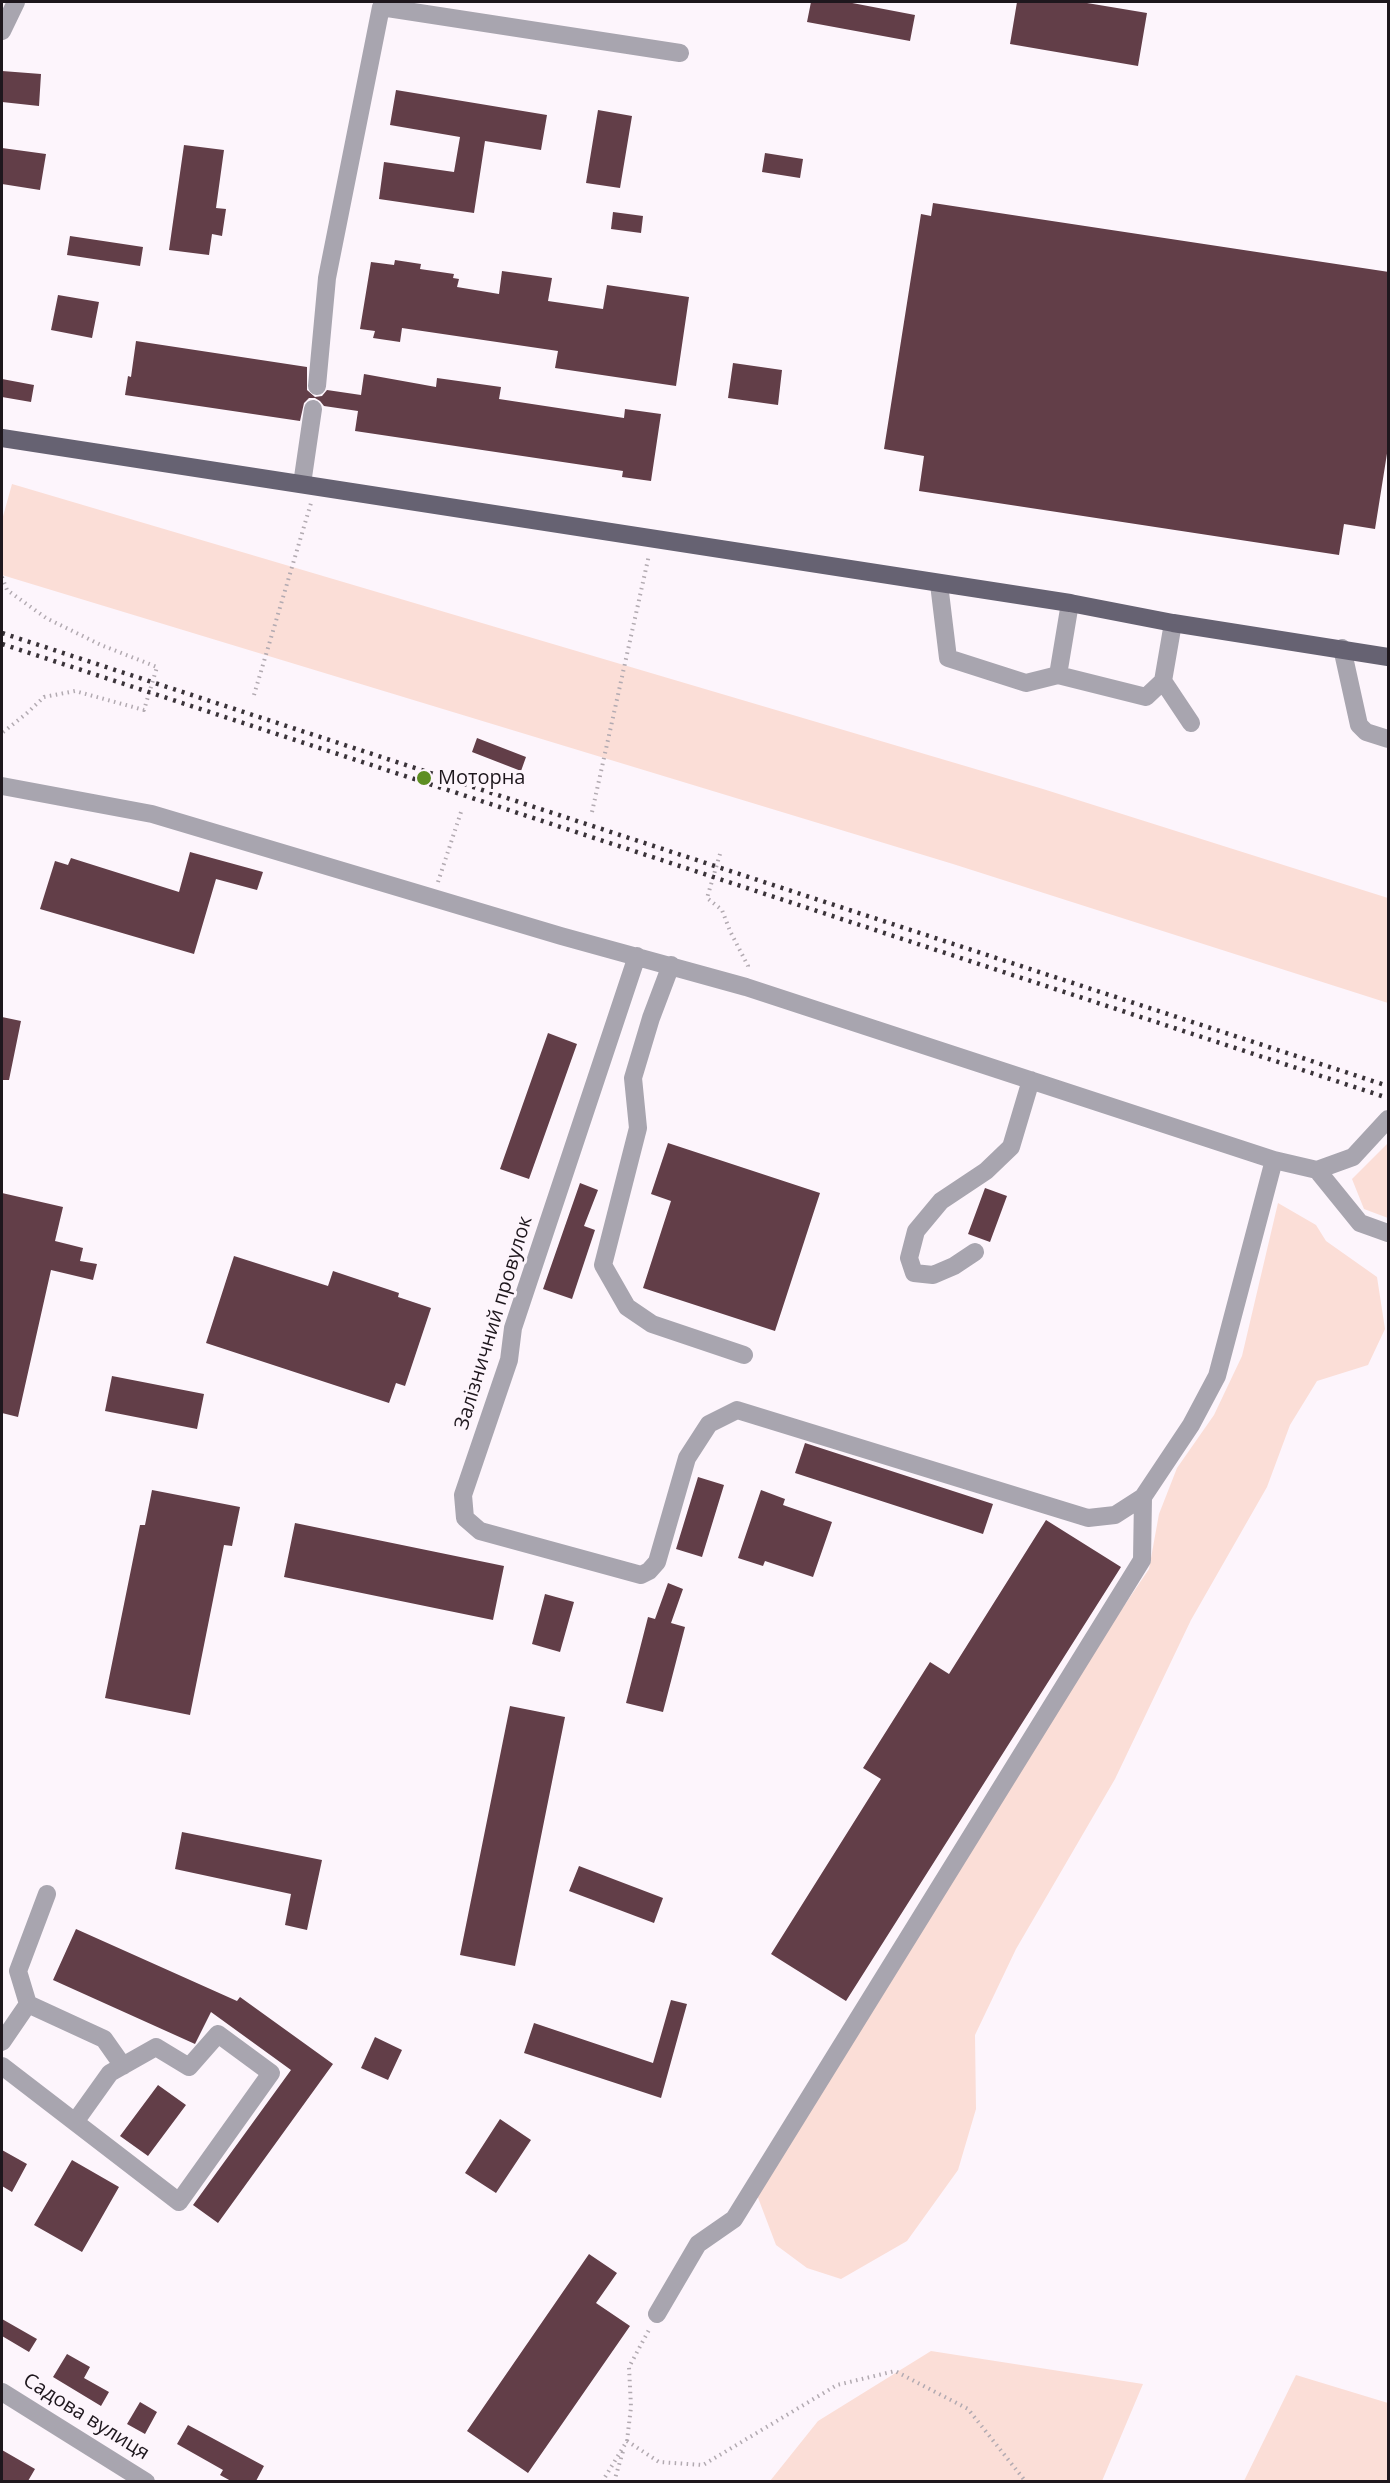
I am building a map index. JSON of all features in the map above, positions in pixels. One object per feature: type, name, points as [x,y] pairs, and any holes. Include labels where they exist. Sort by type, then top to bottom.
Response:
[{"type":"main road","points":[[2,438],[1070,603],[1173,623],[1389,657]]},
{"type":"street","points":[[2,31],[16,2]]},
{"type":"street","points":[[317,386],[327,278],[381,7],[680,53]]},
{"type":"street","points":[[309,485],[313,409]]},
{"type":"street","points":[[939,584],[948,658],[1026,683],[1058,675],[1146,697],[1163,681],[1173,623]]},
{"type":"street","points":[[1058,675],[1070,603]]},
{"type":"street","points":[[1342,648],[1359,725],[1366,732],[1389,739]]},
{"type":"street","points":[[1163,681],[1191,723]]},
{"type":"street","points":[[2,786],[152,814],[561,936],[746,987],[1274,1160],[1317,1170],[1353,1157],[1389,1119]]},
{"type":"street","name":"Залізничний провулок","points":[[637,956],[513,1328],[509,1360],[463,1495],[465,1518],[480,1531],[641,1575],[649,1571],[657,1562],[687,1458],[709,1424],[737,1410],[1088,1518],[1115,1515],[1143,1497]]},
{"type":"street","points":[[671,965],[651,1018],[633,1078],[638,1128],[603,1265],[627,1306],[652,1324],[744,1355]]},
{"type":"street","points":[[975,1252],[954,1266],[933,1275],[914,1273],[909,1258],[916,1231],[941,1201],[986,1171],[1011,1147],[1031,1080]]},
{"type":"street","points":[[657,2314],[698,2244],[734,2219],[1142,1560],[1143,1497],[1191,1425],[1217,1376],[1274,1160]]},
{"type":"street","points":[[1317,1170],[1360,1223],[1389,1233]]},
{"type":"street","points":[[47,1894],[18,1971],[28,2004],[104,2039],[123,2066]]},
{"type":"street","points":[[2,2042],[28,2004]]},
{"type":"street","points":[[2,2066],[179,2202],[271,2073],[218,2034],[189,2067],[156,2048],[110,2073],[75,2122]]},
{"type":"street","name":"Садова вулиця","points":[[2,2392],[146,2481]]},
{"type":"path","points":[[254,695],[309,485]]},
{"type":"path","points":[[592,812],[653,539]]},
{"type":"path","points":[[2,577],[7,590],[46,618],[101,645],[157,667],[144,710],[75,691],[44,697],[2,733]]},
{"type":"path","points":[[432,898],[452,846],[461,812]]},
{"type":"path","points":[[720,854],[707,898],[722,910],[748,966],[746,987]]},
{"type":"path","points":[[614,2481],[627,2440],[631,2407],[629,2367],[657,2314]]},
{"type":"path","points":[[627,2440],[659,2462],[703,2465],[837,2385],[895,2371],[968,2409],[1026,2481]]},
{"type":"path","points":[[602,2481],[627,2440]]},
{"type":"shaded area","points":[[12,484],[1043,789],[1388,898],[1388,1003],[953,864],[2,575],[2,520]]},
{"type":"shaded area","points":[[1388,1143],[1388,1218],[1364,1209],[1352,1179]]},
{"type":"shaded area","points":[[1278,1203],[1316,1225],[1326,1241],[1377,1277],[1385,1329],[1368,1365],[1317,1381],[1290,1425],[1267,1487],[1191,1620],[1115,1779],[1016,1949],[975,2035],[976,2109],[958,2170],[907,2241],[841,2279],[807,2268],[776,2245],[757,2195],[1109,1628],[1149,1569],[1159,1514],[1177,1468],[1214,1415],[1242,1356]]},
{"type":"shaded area","points":[[931,2351],[1143,2384],[1102,2481],[770,2481],[818,2421]]},
{"type":"shaded area","points":[[1296,2375],[1388,2403],[1388,2481],[1244,2481]]},
{"type":"building","points":[[811,2],[847,2],[915,15],[910,41],[807,22]]},
{"type":"building","points":[[1017,2],[1081,2],[1147,13],[1138,66],[1010,44]]},
{"type":"building","points":[[2,71],[41,74],[39,106],[2,102]]},
{"type":"building","points":[[396,90],[547,115],[541,150],[485,141],[474,213],[379,199],[384,162],[454,172],[460,137],[390,125]]},
{"type":"building","points":[[598,110],[632,116],[620,188],[586,183]]},
{"type":"building","points":[[184,145],[224,150],[216,208],[226,209],[222,236],[212,234],[209,255],[169,250]]},
{"type":"building","points":[[2,148],[46,154],[40,190],[2,184]]},
{"type":"building","points":[[765,153],[803,159],[800,178],[762,172]]},
{"type":"building","points":[[933,203],[1389,272],[1389,441],[1375,529],[1344,524],[1339,555],[919,491],[924,456],[884,449],[921,214],[931,216]]},
{"type":"building","points":[[613,212],[643,216],[641,233],[611,229]]},
{"type":"building","points":[[70,236],[143,247],[140,266],[67,255]]},
{"type":"building","points":[[395,260],[421,264],[420,269],[454,274],[453,278],[459,279],[457,287],[499,294],[502,271],[552,278],[548,301],[603,309],[607,285],[689,297],[676,386],[555,368],[558,351],[402,328],[400,342],[373,338],[375,331],[360,329],[371,262],[394,265]]},
{"type":"building","points":[[58,295],[99,302],[92,338],[51,330]]},
{"type":"building","points":[[136,341],[307,367],[307,390],[315,397],[322,396],[327,390],[361,395],[364,374],[436,387],[437,378],[501,387],[499,399],[624,418],[625,409],[661,414],[651,481],[622,477],[623,471],[355,431],[358,411],[324,406],[315,398],[309,398],[304,403],[300,421],[125,395],[128,376],[131,377]]},
{"type":"building","points":[[733,363],[782,370],[778,405],[728,398]]},
{"type":"building","points":[[2,379],[34,385],[31,402],[2,397]]},
{"type":"building","points":[[477,738],[526,757],[521,771],[472,752]]},
{"type":"building","points":[[190,852],[263,872],[257,890],[216,879],[194,954],[40,909],[55,861],[68,865],[71,858],[179,892]]},
{"type":"building","points":[[2,1017],[21,1021],[9,1080],[2,1080]]},
{"type":"building","points":[[548,1033],[577,1044],[529,1179],[500,1169]]},
{"type":"building","points":[[668,1143],[820,1193],[775,1331],[643,1288],[671,1201],[651,1194]]},
{"type":"building","points":[[580,1183],[598,1190],[584,1226],[595,1230],[572,1299],[543,1289]]},
{"type":"building","points":[[985,1188],[1007,1196],[990,1242],[968,1234]]},
{"type":"building","points":[[2,1193],[63,1207],[55,1241],[83,1248],[80,1261],[97,1264],[93,1280],[51,1270],[18,1417],[2,1413]]},
{"type":"building","points":[[234,1256],[328,1286],[333,1271],[399,1293],[398,1297],[431,1308],[405,1386],[396,1383],[389,1403],[206,1343]]},
{"type":"building","points":[[112,1376],[204,1394],[197,1429],[105,1411]]},
{"type":"building","points":[[805,1443],[993,1504],[983,1534],[795,1473]]},
{"type":"building","points":[[698,1477],[724,1485],[702,1557],[676,1549]]},
{"type":"building","points":[[152,1490],[240,1507],[232,1546],[224,1545],[190,1715],[105,1698],[140,1525],[145,1525]]},
{"type":"building","points":[[761,1490],[785,1499],[783,1505],[832,1522],[813,1577],[765,1561],[763,1566],[738,1558]]},
{"type":"building","points":[[1046,1520],[1121,1567],[846,2001],[771,1954],[881,1779],[863,1768],[930,1662],[949,1674]]},
{"type":"building","points":[[295,1523],[504,1566],[493,1620],[284,1577]]},
{"type":"building","points":[[668,1583],[683,1589],[671,1623],[685,1627],[663,1712],[626,1703],[648,1617],[655,1619]]},
{"type":"building","points":[[545,1594],[574,1602],[560,1652],[532,1644]]},
{"type":"building","points":[[510,1706],[565,1717],[515,1966],[460,1955]]},
{"type":"building","points":[[182,1832],[322,1860],[307,1930],[285,1925],[291,1894],[175,1869]]},
{"type":"building","points":[[579,1866],[663,1898],[654,1923],[569,1891]]},
{"type":"building","points":[[76,1929],[237,2001],[240,1997],[333,2064],[218,2223],[193,2205],[291,2070],[211,2012],[195,2044],[53,1980]]},
{"type":"building","points":[[671,2000],[687,2004],[661,2098],[524,2053],[534,2023],[653,2063]]},
{"type":"building","points":[[375,2037],[402,2050],[388,2080],[361,2068]]},
{"type":"building","points":[[158,2085],[186,2105],[148,2156],[120,2136]]},
{"type":"building","points":[[500,2119],[531,2140],[496,2193],[465,2173]]},
{"type":"building","points":[[2,2150],[27,2164],[12,2192],[2,2186]]},
{"type":"building","points":[[72,2160],[119,2187],[82,2252],[34,2225]]},
{"type":"building","points":[[589,2254],[617,2273],[596,2303],[630,2326],[528,2473],[467,2431]]},
{"type":"building","points":[[2,2319],[37,2339],[29,2352],[2,2336]]},
{"type":"building","points":[[67,2354],[90,2367],[84,2378],[109,2392],[101,2406],[53,2377]]},
{"type":"building","points":[[140,2402],[157,2412],[145,2434],[127,2424]]},
{"type":"building","points":[[188,2425],[264,2466],[256,2481],[231,2481],[220,2475],[223,2470],[177,2444]]},
{"type":"building","points":[[2,2450],[35,2469],[28,2481],[2,2481]]},
{"type":"railway","points":[[2,633],[1388,1086]]},
{"type":"railway","points":[[2,644],[1388,1098]]},
{"type":"place","name":"Моторна","points":[[424,778]]}]
